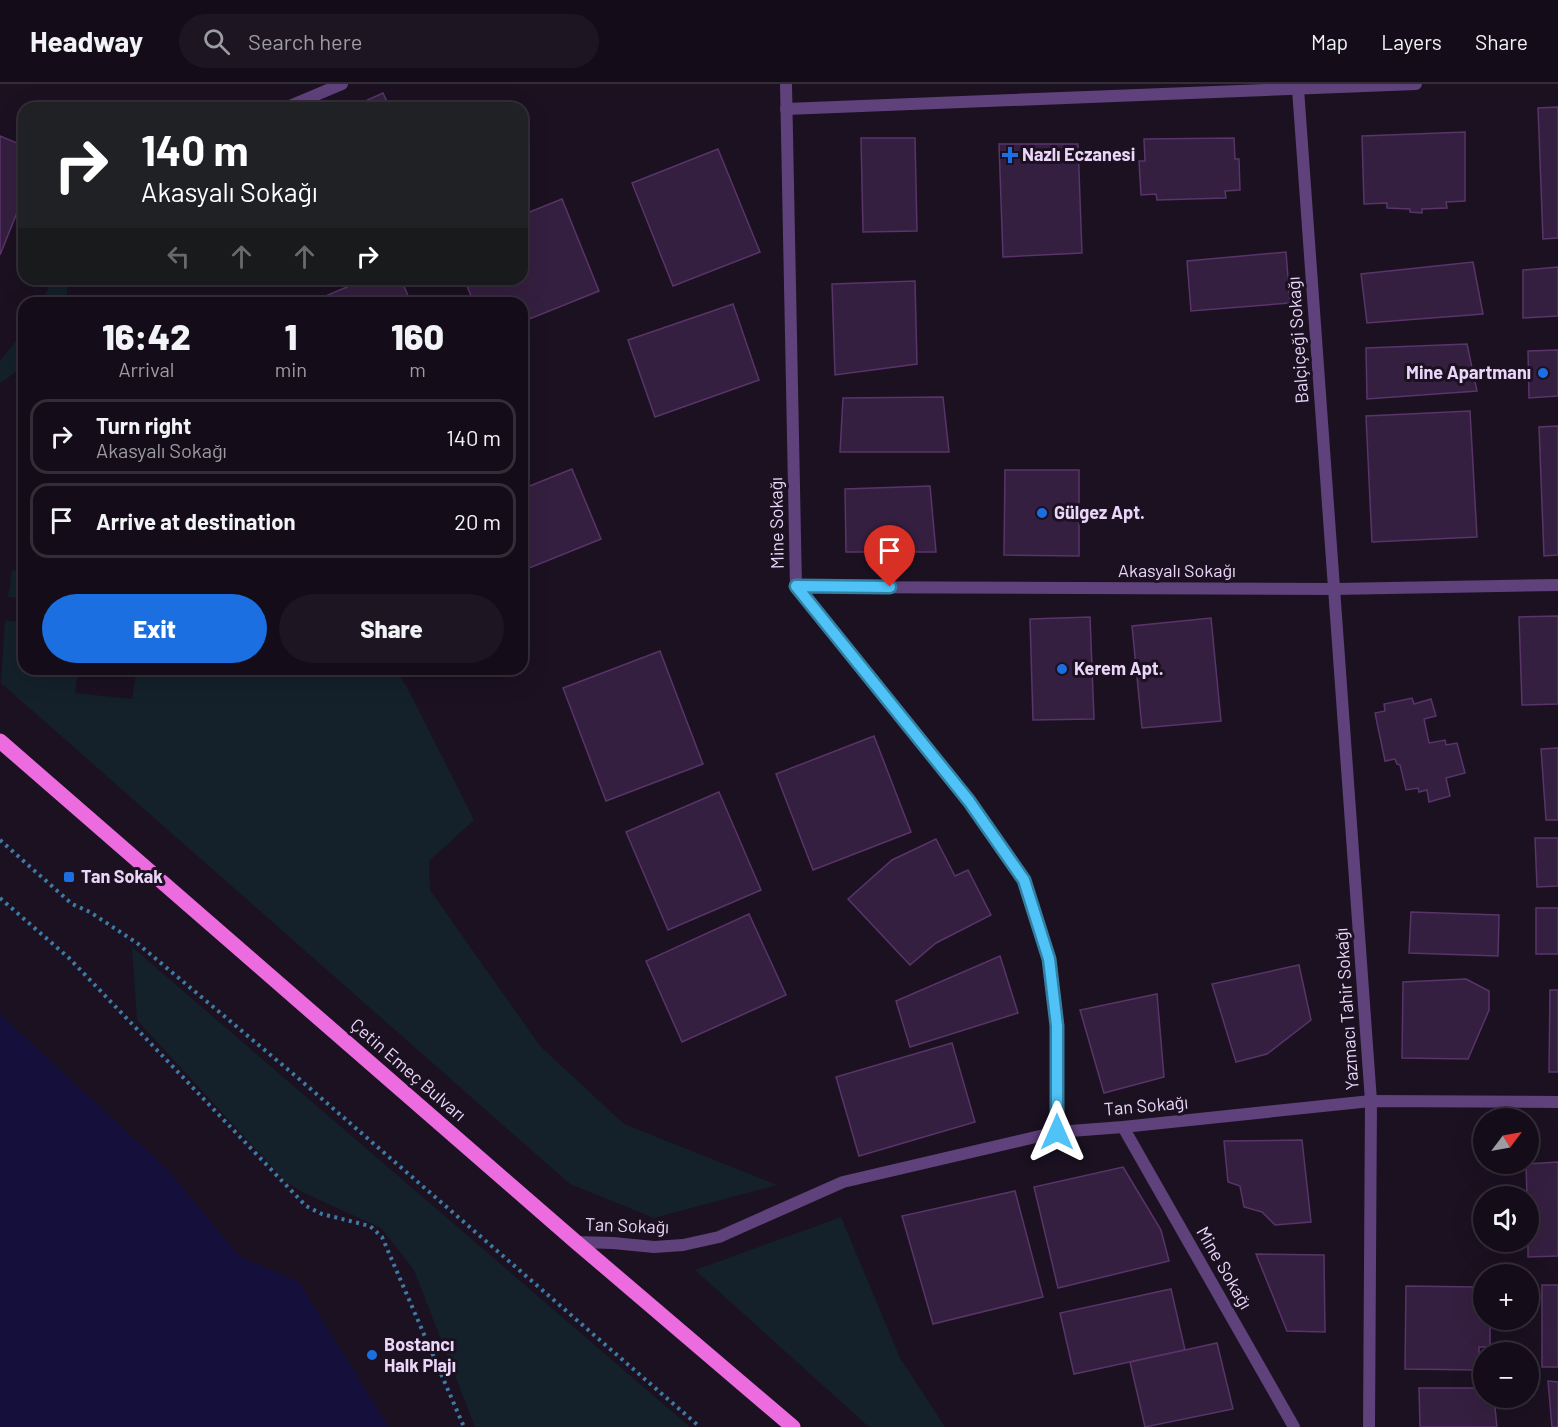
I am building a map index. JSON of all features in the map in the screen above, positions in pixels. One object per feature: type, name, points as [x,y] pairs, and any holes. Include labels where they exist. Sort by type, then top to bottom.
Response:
[{"type":"main road","name":"Çetin Emeç Bulvarı","points":[[0,741],[576,1242],[793,1427]]},
{"type":"street","points":[[299,102],[342,84]]},
{"type":"street","name":"Mine Sokağı","points":[[786,84],[796,586],[969,801],[1024,880],[1049,959],[1057,1026],[1057,1132]]},
{"type":"street","points":[[786,109],[1416,84]]},
{"type":"street","name":"Balçiçeği Sokağı","points":[[1298,89],[1335,589]]},
{"type":"street","name":"Akasyalı Sokağı","points":[[796,586],[1335,589],[1558,585]]},
{"type":"street","name":"Yazmacı Tahir Sokağı","points":[[1335,589],[1371,1101],[1369,1427]]},
{"type":"street","name":"Tan Sokağı","points":[[576,1242],[654,1247],[683,1245],[719,1237],[843,1182],[1057,1132],[1371,1101],[1558,1102]]},
{"type":"street","name":"Mine Sokağı","points":[[1123,1127],[1294,1427]]},
{"type":"path","points":[[0,840],[72,904],[90,912],[137,943],[298,1078],[700,1427]]},
{"type":"path","points":[[0,898],[69,958],[306,1206],[322,1214],[370,1226],[382,1237],[464,1427]]},
{"type":"shaded area","points":[[50,285],[66,285],[68,297],[44,297]]},
{"type":"shaded area","points":[[18,338],[18,370],[0,383],[0,361]]},
{"type":"shaded area","points":[[12,570],[18,571],[18,598],[8,597]]},
{"type":"shaded area","points":[[5,620],[18,622],[18,675],[77,675],[75,693],[132,699],[136,675],[399,675],[474,820],[429,861],[430,890],[540,1046],[624,1124],[777,1185],[654,1218],[570,1184],[1,683]]},
{"type":"shaded area","points":[[132,947],[690,1427],[475,1427],[414,1270],[381,1228],[302,1192],[285,1181],[137,1020]]},
{"type":"shaded area","points":[[0,1014],[167,1169],[239,1256],[299,1282],[389,1427],[0,1427]]},
{"type":"shaded area","points":[[841,1217],[900,1358],[945,1427],[869,1427],[695,1270]]},
{"type":"building","points":[[383,93],[387,102],[363,102]]},
{"type":"building","points":[[1558,107],[1558,238],[1543,239],[1538,108]]},
{"type":"building","points":[[1465,132],[1465,201],[1446,202],[1447,208],[1422,209],[1422,213],[1410,212],[1410,209],[1387,208],[1387,203],[1364,204],[1362,136]]},
{"type":"building","points":[[0,136],[18,144],[18,210],[0,255]]},
{"type":"building","points":[[861,138],[915,138],[917,231],[863,232]]},
{"type":"building","points":[[1234,138],[1235,159],[1239,159],[1240,190],[1225,191],[1226,198],[1157,200],[1156,194],[1141,195],[1139,161],[1145,161],[1144,139]]},
{"type":"building","points":[[999,144],[1078,144],[1082,253],[1003,257]]},
{"type":"building","points":[[718,149],[760,252],[673,286],[632,183]]},
{"type":"building","points":[[562,199],[599,291],[528,320],[528,297],[472,297],[466,285],[528,285],[528,213]]},
{"type":"building","points":[[1286,252],[1290,303],[1191,311],[1187,261]]},
{"type":"building","points":[[1473,262],[1483,314],[1367,323],[1361,274]]},
{"type":"building","points":[[1558,267],[1558,316],[1523,318],[1523,270]]},
{"type":"building","points":[[915,281],[917,364],[835,375],[832,284]]},
{"type":"building","points":[[352,285],[404,285],[408,297],[323,297]]},
{"type":"building","points":[[733,304],[759,380],[655,417],[628,340]]},
{"type":"building","points":[[1467,344],[1477,391],[1367,399],[1366,348]]},
{"type":"building","name":"Mine Apartmanı","points":[[1558,350],[1558,396],[1529,398],[1528,351]]},
{"type":"building","points":[[943,397],[949,452],[840,452],[843,398]]},
{"type":"building","points":[[1470,411],[1477,537],[1372,542],[1366,416]]},
{"type":"building","points":[[1558,426],[1558,555],[1544,556],[1539,427]]},
{"type":"building","points":[[572,469],[601,539],[528,569],[528,487]]},
{"type":"building","name":"Gülgez Apt.","points":[[1005,470],[1079,470],[1079,556],[1004,555]]},
{"type":"building","points":[[930,486],[936,552],[846,552],[845,489]]},
{"type":"building","points":[[1558,616],[1558,704],[1522,705],[1519,617]]},
{"type":"building","name":"Kerem Apt.","points":[[1090,617],[1094,719],[1033,720],[1030,619]]},
{"type":"building","points":[[1211,618],[1221,721],[1142,728],[1132,626]]},
{"type":"building","points":[[660,651],[703,764],[606,801],[563,688]]},
{"type":"building","points":[[1412,698],[1414,704],[1431,699],[1436,716],[1424,719],[1429,743],[1445,740],[1446,745],[1457,743],[1465,773],[1446,778],[1450,796],[1429,802],[1427,790],[1419,792],[1418,788],[1406,790],[1400,765],[1395,759],[1385,761],[1375,713],[1385,711],[1384,704]]},
{"type":"building","points":[[874,736],[911,832],[813,870],[776,774]]},
{"type":"building","points":[[1558,748],[1558,820],[1546,820],[1541,749]]},
{"type":"building","points":[[719,792],[761,890],[668,930],[626,832]]},
{"type":"building","points":[[1535,838],[1558,838],[1558,886],[1537,887]]},
{"type":"building","points":[[936,839],[955,876],[968,870],[991,915],[936,943],[910,965],[848,899],[892,860]]},
{"type":"building","points":[[1536,908],[1558,908],[1558,954],[1536,954]]},
{"type":"building","points":[[1411,912],[1499,915],[1498,956],[1409,953]]},
{"type":"building","points":[[749,914],[786,995],[682,1042],[646,961]]},
{"type":"building","points":[[1000,956],[1018,1013],[910,1047],[896,1001]]},
{"type":"building","points":[[1299,965],[1311,1020],[1267,1054],[1236,1062],[1212,984]]},
{"type":"building","points":[[1466,979],[1489,991],[1489,1010],[1468,1059],[1402,1058],[1403,982]]},
{"type":"building","points":[[1550,990],[1558,990],[1558,1072],[1549,1072]]},
{"type":"building","points":[[1157,994],[1164,1077],[1104,1093],[1080,1010]]},
{"type":"building","points":[[952,1043],[975,1122],[859,1156],[836,1077]]},
{"type":"building","points":[[1302,1140],[1311,1222],[1275,1225],[1262,1212],[1244,1207],[1240,1186],[1228,1182],[1224,1141]]},
{"type":"building","points":[[1558,1162],[1558,1256],[1528,1257],[1528,1252],[1539,1252],[1539,1186],[1527,1186],[1526,1174],[1539,1174],[1539,1163]]},
{"type":"building","points":[[1123,1167],[1161,1230],[1169,1261],[1058,1288],[1034,1187]]},
{"type":"building","points":[[1015,1191],[1043,1297],[933,1324],[902,1216]]},
{"type":"building","points":[[1256,1254],[1324,1255],[1325,1332],[1287,1331]]},
{"type":"building","points":[[1542,1285],[1558,1285],[1558,1367],[1542,1367]]},
{"type":"building","points":[[1406,1286],[1473,1287],[1473,1330],[1490,1330],[1490,1342],[1473,1342],[1473,1370],[1405,1369]]},
{"type":"building","points":[[1171,1289],[1185,1350],[1074,1374],[1060,1313]]},
{"type":"building","points":[[1217,1343],[1233,1409],[1145,1427],[1130,1362]]},
{"type":"building","points":[[1548,1381],[1558,1382],[1558,1427],[1552,1427]]},
{"type":"building","points":[[1419,1388],[1473,1388],[1473,1408],[1495,1408],[1497,1427],[1420,1427]]},
{"type":"place","name":"Nazlı Eczanesi","points":[[1010,155]]},
{"type":"place","name":"Mine Apartmanı","points":[[1543,373]]},
{"type":"place","name":"Gülgez Apt.","points":[[1042,513]]},
{"type":"place","name":"Kerem Apt.","points":[[1062,669]]},
{"type":"place","name":"Tan Sokak","points":[[69,877]]},
{"type":"place","name":"Bostancı Halk Plajı","points":[[372,1355]]},
{"type":"route","points":[[890,587],[796,586],[969,801],[1024,880],[1049,959],[1057,1026],[1057,1132]]}]
